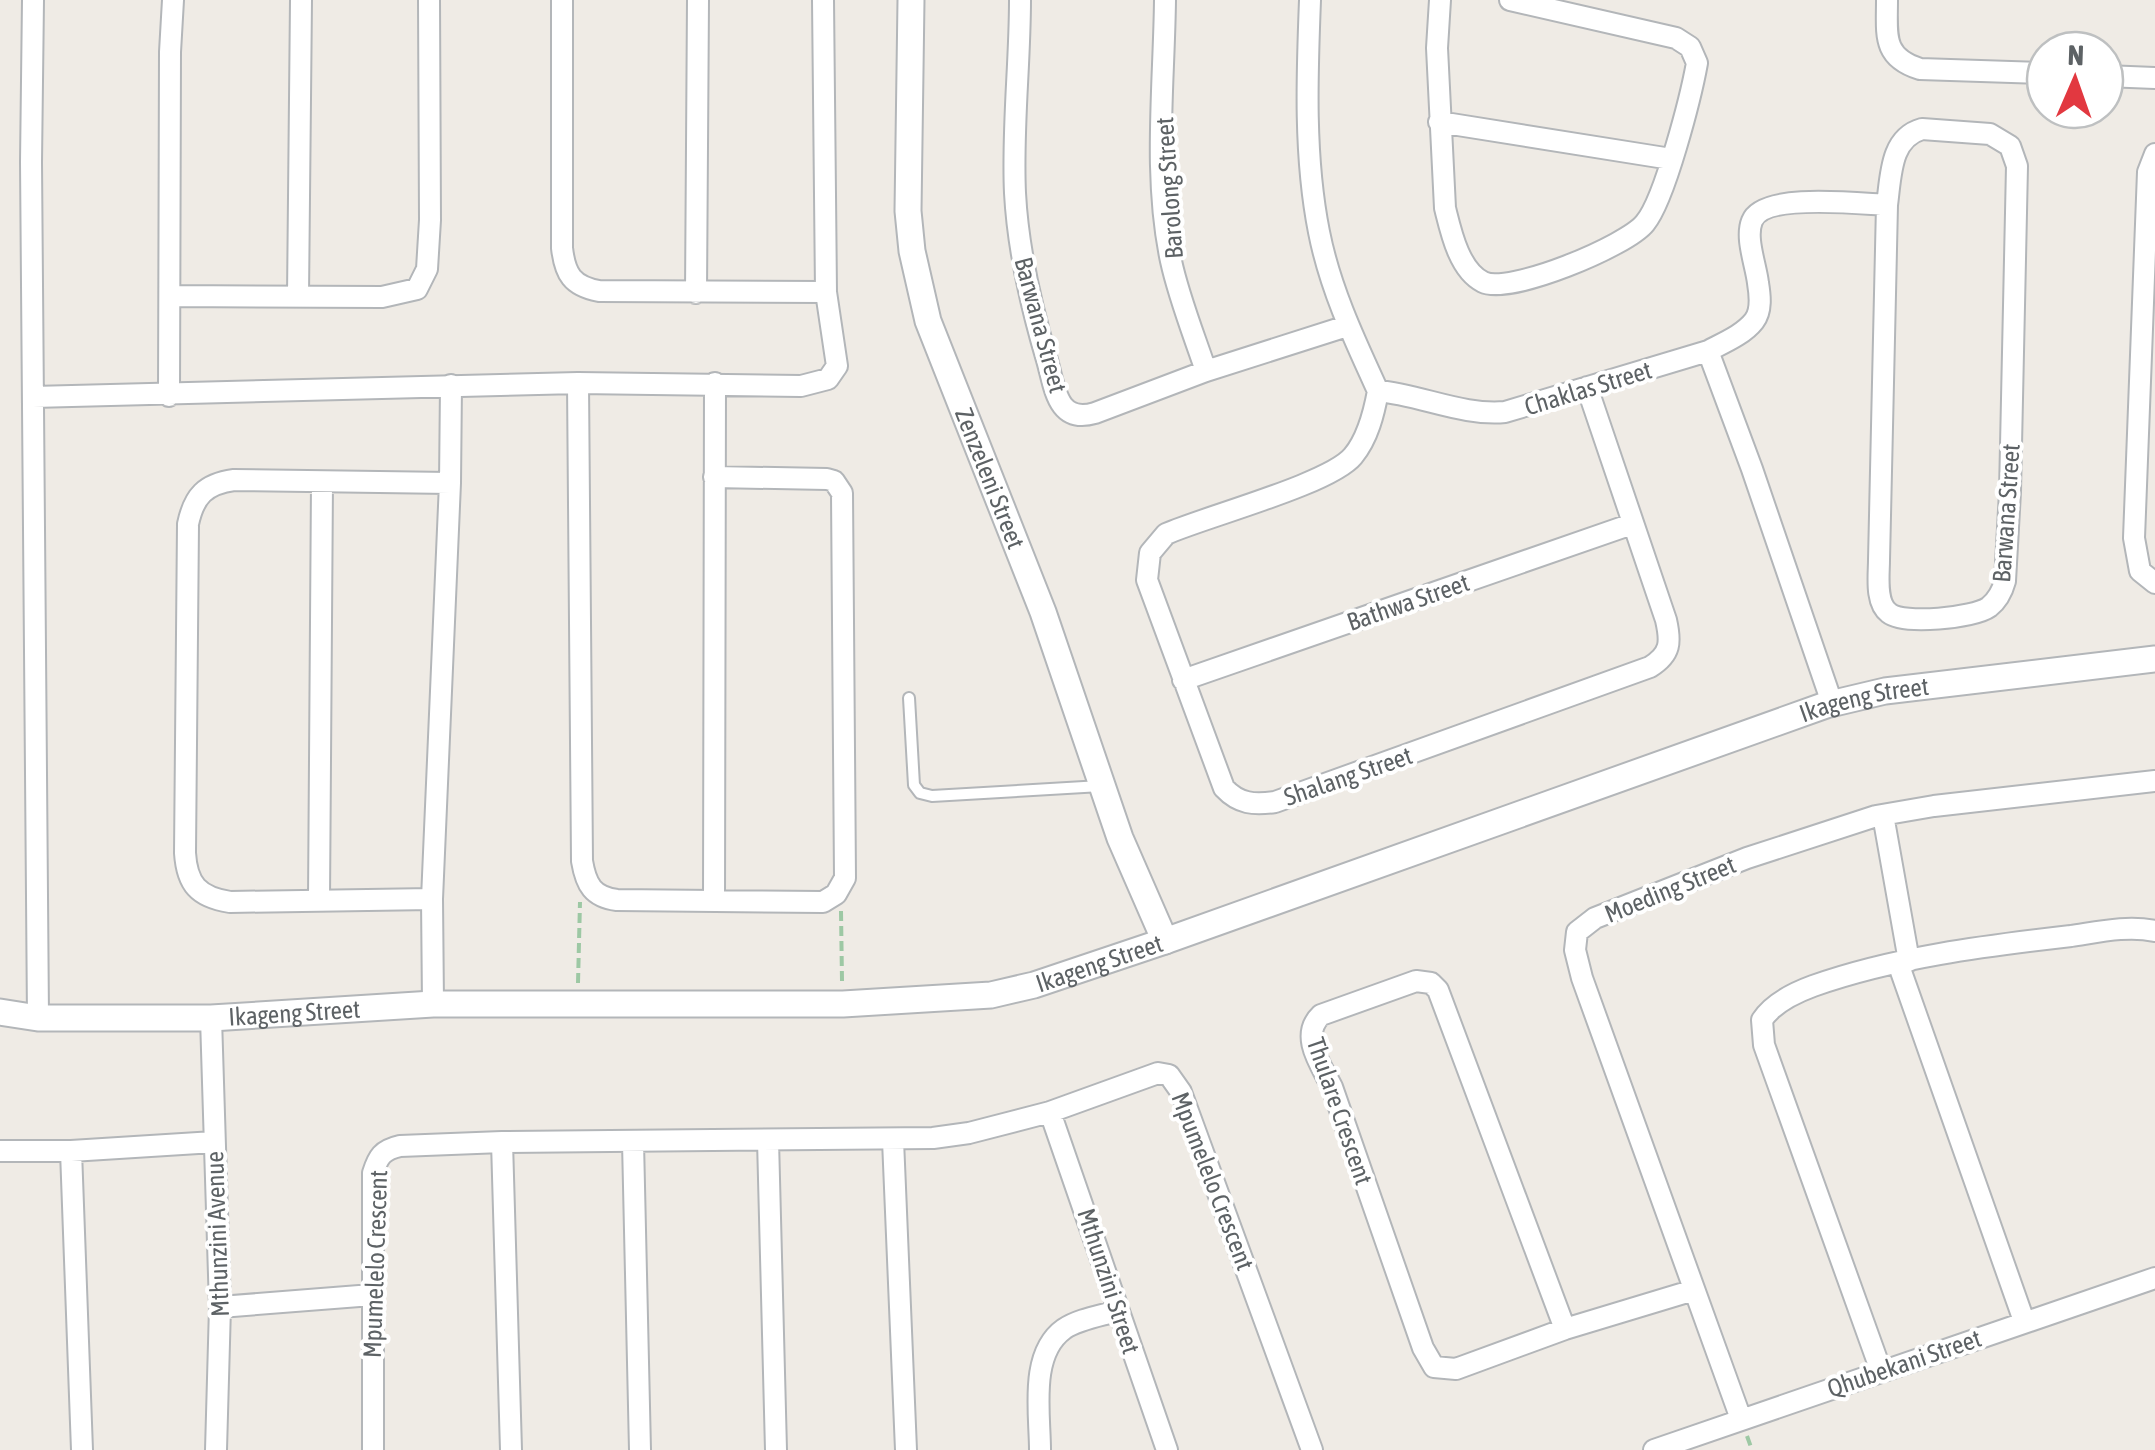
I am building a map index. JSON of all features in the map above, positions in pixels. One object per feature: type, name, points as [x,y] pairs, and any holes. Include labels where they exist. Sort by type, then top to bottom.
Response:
[{"type":"street","points":[[33,0],[38,1018]]},
{"type":"street","points":[[169,396],[173,0]]},
{"type":"street","points":[[298,296],[300,0]]},
{"type":"street","points":[[170,296],[382,297],[417,288],[424,280],[430,220],[429,0]]},
{"type":"street","points":[[562,0],[562,248],[566,271],[583,288],[599,292],[826,292]]},
{"type":"street","points":[[696,293],[698,0]]},
{"type":"street","points":[[33,397],[578,383],[801,386],[828,379],[837,366],[826,292],[824,0]]},
{"type":"street","name":"Zenzeleni Street","points":[[911,0],[908,211],[912,252],[928,321],[1043,612],[1120,838],[1164,940]]},
{"type":"street","name":"Barwana Street","points":[[1020,0],[1015,195],[1021,256],[1058,398],[1072,415],[1082,417],[1347,326]]},
{"type":"street","name":"Barolong Street","points":[[1164,0],[1162,170],[1166,228],[1172,262],[1206,372]]},
{"type":"street","points":[[1310,0],[1309,134],[1319,232],[1347,326],[1378,391]]},
{"type":"street","points":[[1440,0],[1439,122],[1450,231],[1464,262],[1480,281],[1504,285],[1625,240],[1649,219],[1672,159],[1697,62],[1690,47],[1660,33],[1510,0]]},
{"type":"street","points":[[1886,0],[1888,42],[1894,56],[1910,65],[1920,69],[2025,73]]},
{"type":"street","points":[[2125,77],[2155,78]]},
{"type":"street","points":[[1439,122],[1672,159]]},
{"type":"street","name":"Barwana Street","points":[[1942,129],[1990,134],[2014,152],[2014,338],[2005,582],[1996,601],[1975,613],[1920,619],[1900,617],[1887,612],[1882,601],[1879,560],[1888,205],[1896,153],[1901,140],[1910,133],[1942,129]]},
{"type":"street","points":[[2155,154],[2148,172],[2134,538],[2140,571],[2155,583]]},
{"type":"street","points":[[1832,703],[1708,351],[1736,336],[1758,314],[1760,294],[1750,236],[1756,214],[1767,207],[1806,202],[1888,205]]},
{"type":"street","name":"Chaklas Street","points":[[1378,391],[1412,394],[1492,414],[1519,410],[1708,351]]},
{"type":"street","points":[[578,383],[584,873],[590,887],[604,898],[813,903],[829,898],[842,886],[846,854],[842,493],[834,481],[827,479],[714,477]]},
{"type":"street","points":[[714,900],[715,383]]},
{"type":"street","points":[[434,1004],[432,899],[450,483],[450,385]]},
{"type":"street","name":"Shalang Street","points":[[1378,391],[1362,442],[1341,466],[1314,480],[1188,524],[1156,542],[1146,564],[1147,580],[1224,788],[1246,803],[1275,802],[1530,713],[1650,667],[1668,653],[1669,635],[1587,387]]},
{"type":"street","points":[[432,899],[230,902],[215,900],[196,890],[188,878],[188,524],[192,506],[204,489],[219,482],[450,483]]},
{"type":"street","points":[[319,900],[322,482]]},
{"type":"street","name":"Bathwa Street","points":[[1183,680],[1632,524]]},
{"type":"street","name":"Ikageng Street","points":[[0,1012],[38,1018],[211,1018],[434,1004],[843,1004],[991,996],[1164,940],[1832,703],[1885,691],[2155,659]]},
{"type":"street","name":"Moeding Street","points":[[1741,1420],[1582,978],[1575,936],[1595,918],[1728,865],[1883,815],[2155,782]]},
{"type":"street","points":[[1883,815],[1903,962],[2024,1321]]},
{"type":"street","points":[[1881,1370],[1764,1045],[1761,1025],[1766,1014],[1813,986],[1903,962],[2116,930],[2155,931]]},
{"type":"street","name":"Thulare Crescent","points":[[1565,1329],[1438,990],[1426,981],[1416,981],[1321,1015],[1312,1026],[1315,1052],[1332,1086],[1430,1364],[1456,1369],[1565,1329],[1694,1290]]},
{"type":"street","name":"Mthunzini Avenue","points":[[211,1018],[220,1307],[216,1450]]},
{"type":"street","name":"Mpumelelo Crescent","points":[[373,1450],[373,1174],[382,1153],[400,1146],[502,1142],[893,1140],[969,1133],[1050,1112],[1152,1074],[1165,1074],[1172,1078],[1188,1109],[1312,1450]]},
{"type":"street","name":"Mthunzini Street","points":[[1050,1112],[1168,1450]]},
{"type":"street","points":[[768,1140],[776,1450]]},
{"type":"street","points":[[893,1140],[906,1450]]},
{"type":"street","points":[[0,1151],[214,1142]]},
{"type":"street","points":[[502,1142],[511,1450]]},
{"type":"street","points":[[633,1142],[640,1450]]},
{"type":"street","points":[[71,1151],[82,1450]]},
{"type":"street","name":"Qhubekani Street","points":[[1654,1450],[2155,1278]]},
{"type":"street","points":[[220,1307],[372,1295]]},
{"type":"street","points":[[1040,1450],[1041,1372],[1047,1349],[1064,1329],[1117,1311]]},
{"type":"lane","points":[[910,698],[914,784],[920,793],[932,796],[1102,786]]},
{"type":"path","points":[[578,1006],[578,912],[584,873]]},
{"type":"path","points":[[842,886],[843,1004]]}]
